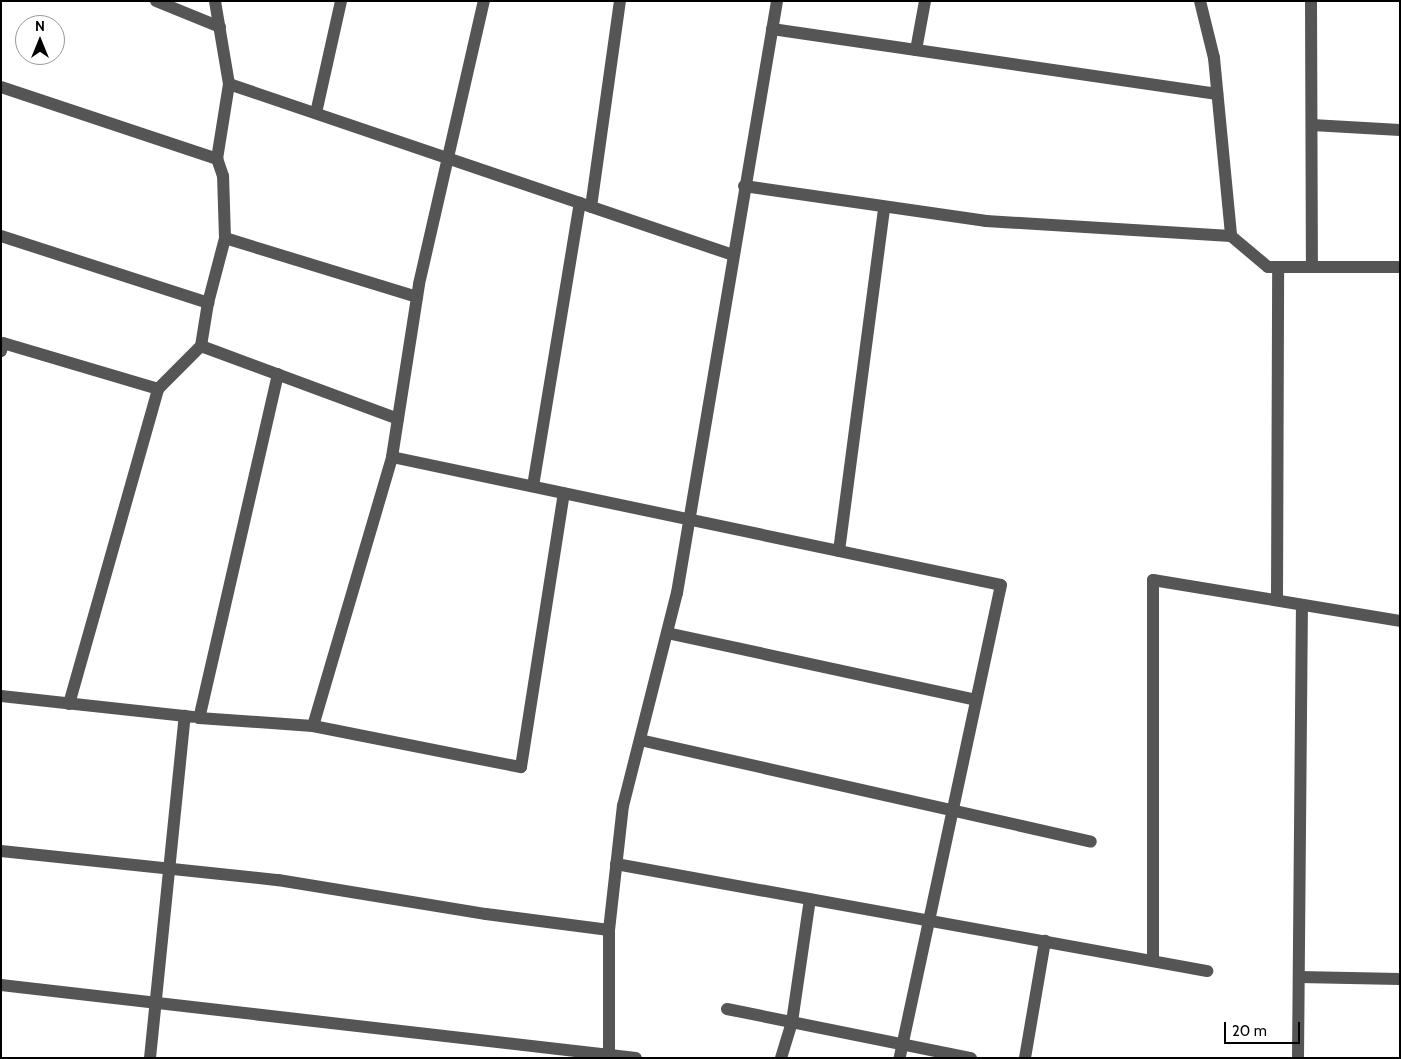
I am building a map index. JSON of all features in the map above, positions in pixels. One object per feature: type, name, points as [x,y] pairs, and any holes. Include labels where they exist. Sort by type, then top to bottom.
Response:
[{"type":"street","points":[[156,1],[220,27]]},
{"type":"street","points":[[69,704],[158,389],[201,346],[208,303],[225,238],[223,176],[217,159],[229,84],[215,1]]},
{"type":"street","points":[[316,113],[341,1]]},
{"type":"street","points":[[313,726],[392,457],[417,296],[484,1]]},
{"type":"street","points":[[533,486],[586,205],[620,1]]},
{"type":"street","points":[[609,1055],[609,930],[623,806],[667,633],[690,519],[744,186],[777,1]]},
{"type":"street","points":[[916,50],[924,1]]},
{"type":"street","points":[[1200,1],[1214,58],[1231,236]]},
{"type":"street","points":[[1311,1],[1312,267]]},
{"type":"street","points":[[772,29],[1217,94]]},
{"type":"street","points":[[229,84],[733,255]]},
{"type":"street","points":[[1,87],[217,159]]},
{"type":"street","points":[[1312,125],[1400,130]]},
{"type":"street","points":[[744,186],[986,221],[1231,236],[1268,267],[1400,267]]},
{"type":"street","points":[[839,551],[884,206]]},
{"type":"street","points":[[1,236],[208,303]]},
{"type":"street","points":[[225,238],[417,296]]},
{"type":"street","points":[[1277,600],[1278,267]]},
{"type":"street","points":[[1,351],[3,343],[158,389]]},
{"type":"street","points":[[201,346],[398,419]]},
{"type":"street","points":[[200,718],[278,374]]},
{"type":"street","points":[[392,457],[1001,585],[900,1058]]},
{"type":"street","points":[[1,696],[200,718],[313,726],[520,767],[564,493]]},
{"type":"street","points":[[1153,961],[1153,580],[1400,621]]},
{"type":"street","points":[[1298,1058],[1302,605]]},
{"type":"street","points":[[667,633],[976,700]]},
{"type":"street","points":[[150,1058],[185,716]]},
{"type":"street","points":[[640,740],[1091,842]]},
{"type":"street","points":[[1,851],[278,880],[486,914],[609,930]]},
{"type":"street","points":[[616,864],[1207,971]]},
{"type":"street","points":[[781,1058],[792,1022],[810,899]]},
{"type":"street","points":[[1025,1058],[1045,941]]},
{"type":"street","points":[[1299,977],[1400,979]]},
{"type":"street","points":[[1,985],[636,1058]]},
{"type":"street","points":[[727,1009],[971,1058]]}]
